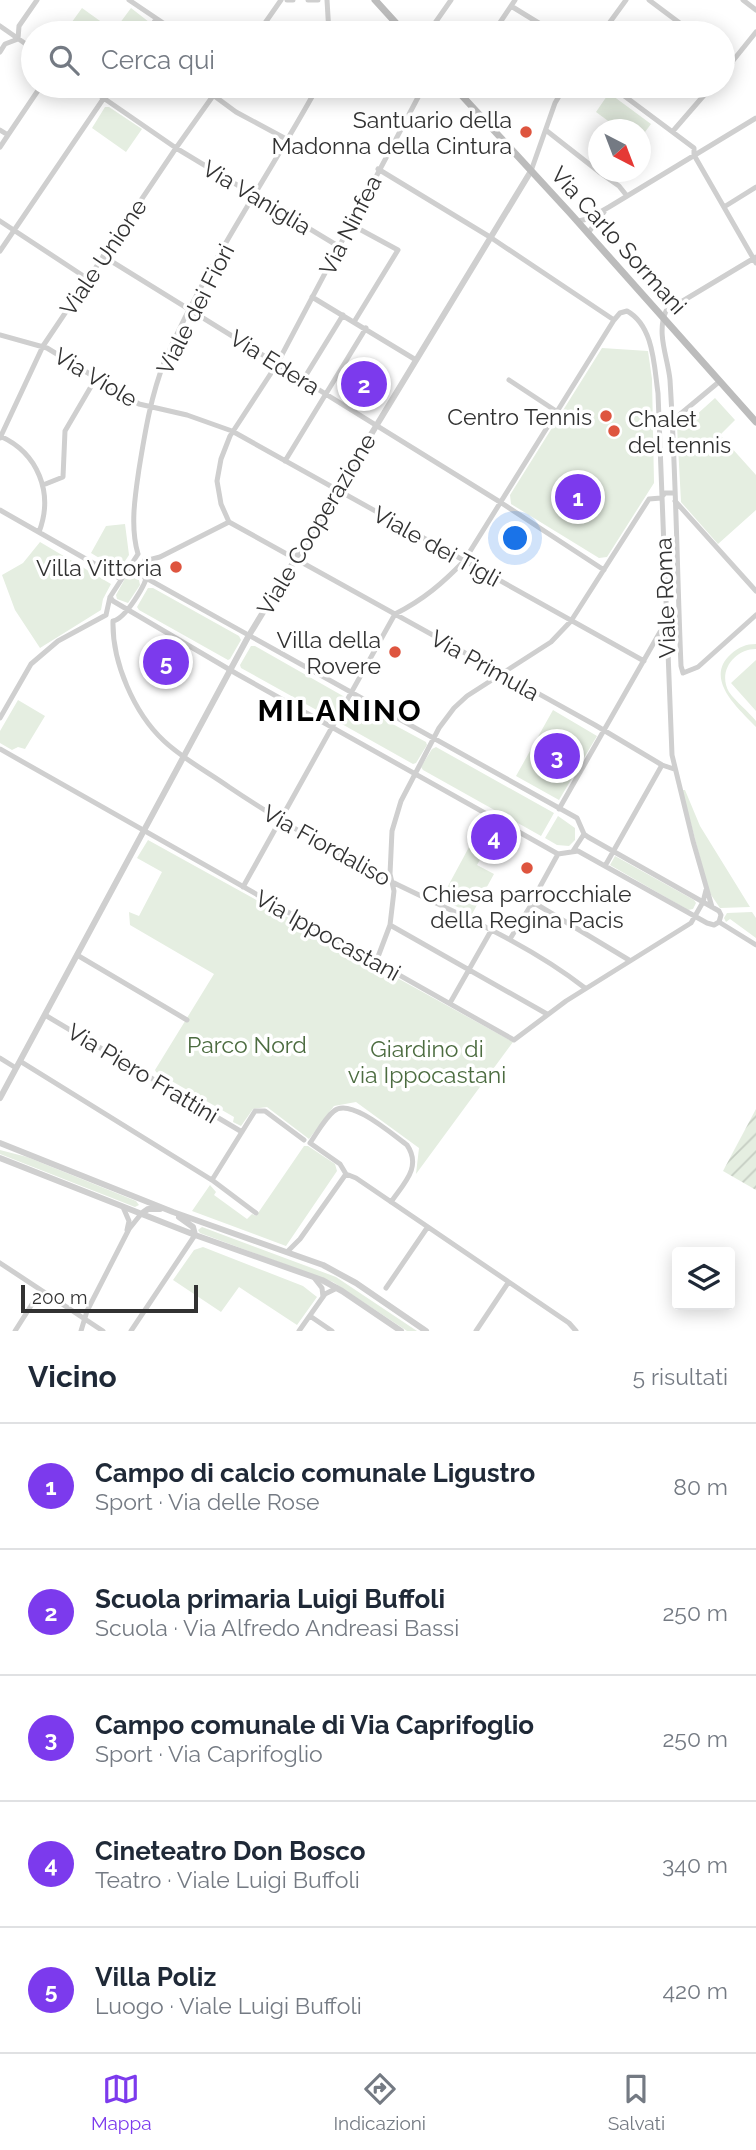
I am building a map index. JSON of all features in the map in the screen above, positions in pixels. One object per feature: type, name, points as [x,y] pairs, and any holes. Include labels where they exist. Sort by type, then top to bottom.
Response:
[{"type":"main road","points":[[375,0],[394,21]]},
{"type":"main road","name":"Via Carlo Sormani","points":[[466,98],[756,422]]},
{"type":"street","points":[[22,21],[37,0]]},
{"type":"street","points":[[129,0],[159,21]]},
{"type":"street","points":[[266,21],[281,0]]},
{"type":"street","points":[[287,0],[293,0]]},
{"type":"street","points":[[308,0],[318,0]]},
{"type":"street","points":[[327,0],[328,21]]},
{"type":"street","points":[[436,21],[451,0]]},
{"type":"street","points":[[501,21],[515,0]]},
{"type":"street","points":[[610,21],[626,0]]},
{"type":"street","points":[[649,0],[677,21]]},
{"type":"street","points":[[743,0],[756,10]]},
{"type":"street","points":[[511,6],[535,21]]},
{"type":"street","points":[[18,38],[21,23]]},
{"type":"street","points":[[0,26],[21,40]]},
{"type":"street","points":[[735,59],[756,32]]},
{"type":"street","points":[[0,52],[5,44],[18,38]]},
{"type":"street","points":[[0,147],[33,98]]},
{"type":"street","points":[[0,251],[104,98]]},
{"type":"street","name":"Via Vaniglia","points":[[104,98],[176,148],[338,246]]},
{"type":"street","name":"Viale Unione","points":[[0,436],[43,346],[212,98]]},
{"type":"street","points":[[218,98],[236,112],[288,140]]},
{"type":"street","name":"Viale dei Fiori","points":[[138,554],[135,541],[136,489],[150,408],[165,362],[191,310],[311,98]]},
{"type":"street","name":"Via Ninfea","points":[[229,522],[221,504],[217,481],[221,459],[232,431],[277,364],[417,98]]},
{"type":"street","points":[[531,171],[559,98]]},
{"type":"street","points":[[628,98],[694,148],[694,155],[755,260],[666,311],[663,318]]},
{"type":"street","points":[[673,131],[702,98]]},
{"type":"street","points":[[578,221],[588,219],[609,207],[756,118]]},
{"type":"street","points":[[0,130],[8,135]]},
{"type":"street","points":[[547,131],[588,163]]},
{"type":"street","points":[[243,887],[394,614],[433,592],[464,561],[614,320],[490,237],[378,169]]},
{"type":"street","name":"Viale Cooperazione","points":[[0,1098],[229,670],[336,489],[531,171]]},
{"type":"street","points":[[611,182],[627,196]]},
{"type":"street","points":[[724,207],[756,187]]},
{"type":"street","points":[[588,233],[609,207]]},
{"type":"street","points":[[0,221],[88,279]]},
{"type":"street","points":[[351,223],[398,250],[354,322]]},
{"type":"street","name":"Via Edera","points":[[103,256],[500,502],[604,570]]},
{"type":"street","points":[[312,297],[416,360]]},
{"type":"street","name":"Viale Roma","points":[[614,320],[620,313],[627,311],[635,316],[644,327],[653,355],[658,393],[674,769],[706,890],[712,907],[720,913],[719,922]]},
{"type":"street","points":[[303,380],[343,315]]},
{"type":"street","name":"Viale Roma","points":[[663,318],[663,343],[669,372],[672,421],[683,673],[698,667],[756,615]]},
{"type":"street","points":[[285,461],[366,328]]},
{"type":"street","name":"Via Viole","points":[[0,335],[43,346],[150,408]]},
{"type":"street","points":[[43,485],[64,477],[65,431],[96,378]]},
{"type":"street","points":[[509,380],[556,411]]},
{"type":"street","points":[[672,421],[720,381]]},
{"type":"street","name":"Viale dei Tigli","points":[[150,408],[187,415],[232,431],[643,662]]},
{"type":"street","points":[[0,436],[16,444],[37,468],[43,485],[45,509],[39,532]]},
{"type":"street","points":[[661,498],[665,493],[674,493]]},
{"type":"street","points":[[376,962],[390,925],[394,891],[389,865],[392,831],[401,801],[444,721],[467,696],[488,680],[501,675],[551,642],[571,621],[649,499],[675,501],[756,591]]},
{"type":"street","points":[[0,510],[121,579]]},
{"type":"street","points":[[145,561],[160,557],[229,522]]},
{"type":"street","name":"Via Primula","points":[[229,522],[662,765],[674,769]]},
{"type":"street","points":[[0,718],[31,664],[58,641],[106,612],[110,597],[138,554],[149,568],[146,578],[128,610],[119,620],[113,621],[106,612]]},
{"type":"street","points":[[126,570],[146,578],[577,818],[584,834],[712,907]]},
{"type":"street","points":[[110,597],[229,670],[286,699],[558,854],[578,851],[710,925],[719,922],[756,945]]},
{"type":"street","name":"Via Fiordaliso","points":[[113,621],[117,658],[127,686],[137,705],[164,741],[280,821],[392,881],[492,929],[586,989]]},
{"type":"street","points":[[559,809],[660,632],[667,630]]},
{"type":"street","name":"Via Ippocastani","points":[[0,749],[514,1040],[547,1014]]},
{"type":"street","points":[[606,866],[662,765]]},
{"type":"street","points":[[573,851],[584,834]]},
{"type":"street","points":[[536,904],[536,894],[558,854]]},
{"type":"street","name":"Viale Roma","points":[[695,917],[706,890]]},
{"type":"street","points":[[510,939],[531,905],[536,904],[629,960]]},
{"type":"street","points":[[390,925],[547,1014],[691,923],[695,917]]},
{"type":"street","points":[[450,1003],[492,929]]},
{"type":"street","points":[[77,955],[187,1020]]},
{"type":"street","name":"Via Piero Frattini","points":[[45,1015],[242,1132]]},
{"type":"street","points":[[0,1058],[18,1065],[212,1180],[256,1213]]},
{"type":"street","points":[[391,1202],[414,1166],[413,1153],[407,1145],[355,1109],[344,1107],[335,1110],[310,1143],[340,1164],[346,1174],[356,1178],[508,1283],[569,1323],[576,1331]]},
{"type":"street","points":[[212,1180],[255,1111],[261,1109],[304,1140]]},
{"type":"street","points":[[0,1143],[341,1274],[426,1331]]},
{"type":"street","points":[[0,1158],[195,1235],[312,1276],[337,1288],[401,1331]]},
{"type":"street","points":[[287,1252],[303,1235],[346,1174]]},
{"type":"street","points":[[122,1207],[129,1221],[125,1237]]},
{"type":"street","points":[[81,1331],[87,1311],[125,1237],[141,1214],[148,1209],[170,1210],[192,1226],[195,1235]]},
{"type":"street","points":[[386,1288],[427,1227]]},
{"type":"street","points":[[131,1331],[195,1235]]},
{"type":"street","points":[[0,1263],[103,1331]]},
{"type":"street","points":[[312,1276],[322,1288],[323,1297]]},
{"type":"street","points":[[476,1331],[508,1283]]},
{"type":"street","points":[[299,1331],[323,1297],[337,1288]]},
{"type":"street","points":[[15,1331],[41,1290]]},
{"type":"street","points":[[310,1315],[332,1331]]},
{"type":"green space","points":[[82,8],[100,21],[73,21]]},
{"type":"green space","points":[[131,8],[148,21],[121,21]]},
{"type":"green space","points":[[606,98],[616,98],[644,119],[605,119],[596,112]]},
{"type":"green space","points":[[105,107],[142,129],[126,152],[92,128]]},
{"type":"green space","points":[[602,348],[648,351],[652,379],[654,483],[607,557],[599,558],[511,504],[510,495]]},
{"type":"green space","points":[[715,398],[735,420],[720,435],[756,475],[756,510],[718,544],[681,502],[677,426],[680,422],[684,426]]},
{"type":"green space","points":[[125,524],[129,555],[119,570],[91,553],[106,526]]},
{"type":"green space","points":[[40,542],[111,584],[101,610],[40,648],[15,610],[2,575],[23,563]]},
{"type":"green space","points":[[127,575],[139,580],[140,585],[128,603],[117,599],[116,595]]},
{"type":"green space","points":[[148,588],[153,588],[239,636],[241,640],[230,659],[139,610],[137,607]]},
{"type":"green space","points":[[756,644],[756,649],[735,657],[725,676],[729,692],[756,721],[756,727],[733,703],[722,683],[721,673],[723,664],[737,649]]},
{"type":"green space","points":[[251,646],[343,696],[345,698],[334,717],[331,718],[241,668],[240,665]]},
{"type":"green space","points":[[756,660],[756,711],[731,683]]},
{"type":"green space","points":[[18,700],[45,716],[25,749],[18,747],[12,750],[0,743],[0,731]]},
{"type":"green space","points":[[350,701],[426,742],[427,745],[416,763],[413,764],[340,723]]},
{"type":"green space","points":[[553,710],[597,736],[559,800],[516,776]]},
{"type":"green space","points":[[436,747],[554,813],[541,836],[423,770],[421,767]]},
{"type":"green space","points":[[682,790],[685,790],[700,826],[750,907],[720,908],[709,892]]},
{"type":"green space","points":[[558,816],[575,828],[575,840],[569,846],[557,845],[545,838]]},
{"type":"green space","points":[[475,836],[489,844],[477,865],[494,874],[472,914],[441,899]]},
{"type":"green space","name":"Giardino di via Ippocastani","points":[[148,840],[513,1042],[416,1174],[419,1148],[356,1102],[334,1106],[309,1139],[267,1107],[253,1109],[241,1126],[233,1122],[234,1117],[156,1072],[214,974],[130,925],[129,912],[139,916],[162,872],[137,858]]},
{"type":"green space","points":[[615,856],[694,900],[696,903],[693,909],[688,910],[610,865]]},
{"type":"green space","points":[[752,912],[756,918],[756,938],[730,919],[726,922],[724,918],[727,913]]},
{"type":"green space","points":[[756,1109],[756,1190],[723,1171]]},
{"type":"green space","points":[[304,1146],[335,1164],[337,1171],[286,1246],[192,1211],[210,1185],[216,1192],[214,1195],[247,1219],[252,1214],[256,1216]]},
{"type":"green space","points":[[0,1150],[27,1157],[136,1201],[139,1205],[135,1207],[0,1154]]},
{"type":"green space","points":[[202,1227],[336,1277],[417,1331],[407,1331],[333,1282],[200,1233],[198,1230]]},
{"type":"green space","points":[[203,1247],[303,1286],[317,1297],[297,1325],[239,1287],[221,1312],[173,1280],[194,1250]]},
{"type":"place","name":"Santuario della Madonna della Cintura","points":[[526,132]]},
{"type":"place","name":"Scuola primaria Luigi Buffoli","points":[[364,384]]},
{"type":"place","name":"Centro Tennis","points":[[606,416]]},
{"type":"place","name":"Chalet del tennis","points":[[614,431]]},
{"type":"place","name":"Campo di calcio comunale Ligustro","points":[[578,497]]},
{"type":"place","name":"Villa Vittoria","points":[[176,567]]},
{"type":"place","name":"Villa della Rovere","points":[[395,652]]},
{"type":"place","name":"Villa Poliz","points":[[166,662]]},
{"type":"place","name":"Campo comunale di Via Caprifoglio","points":[[557,756]]},
{"type":"place","name":"Cineteatro Don Bosco","points":[[494,837]]},
{"type":"place","name":"Chiesa parrocchiale della Regina Pacis","points":[[527,868]]},
{"type":"district","name":"MILANINO","points":[[340,710]]},
{"type":"park label","name":"Parco Nord","points":[[247,1044]]}]
